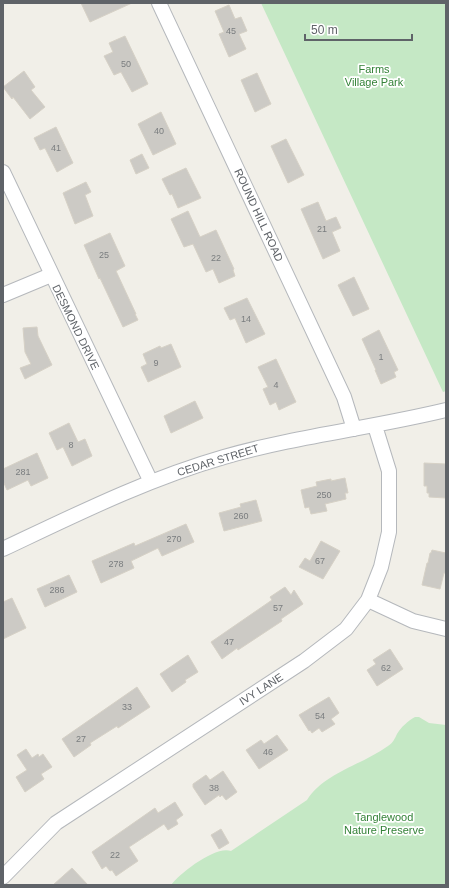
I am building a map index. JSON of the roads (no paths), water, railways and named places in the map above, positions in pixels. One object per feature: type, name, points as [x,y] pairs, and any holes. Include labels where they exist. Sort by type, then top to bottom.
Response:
[{"type":"street","name":"ROUND HILL ROAD","points":[[159,3],[344,397],[354,429]]},
{"type":"street","name":"DESMOND DRIVE","points":[[3,172],[151,482]]},
{"type":"street","points":[[3,295],[51,275]]},
{"type":"street","name":"CEDAR STREET","points":[[3,549],[151,482],[195,466],[245,451],[298,439],[375,426],[446,410]]},
{"type":"street","name":"IVY LANE","points":[[3,877],[56,823],[304,661],[346,629],[368,600],[381,567],[389,532],[389,471],[375,426]]},
{"type":"street","points":[[368,600],[413,621],[446,628]]},
{"type":"park label","name":"Farms Village Park","points":[[374,75]]},
{"type":"park label","name":"Tanglewood Nature Preserve","points":[[384,823]]}]
